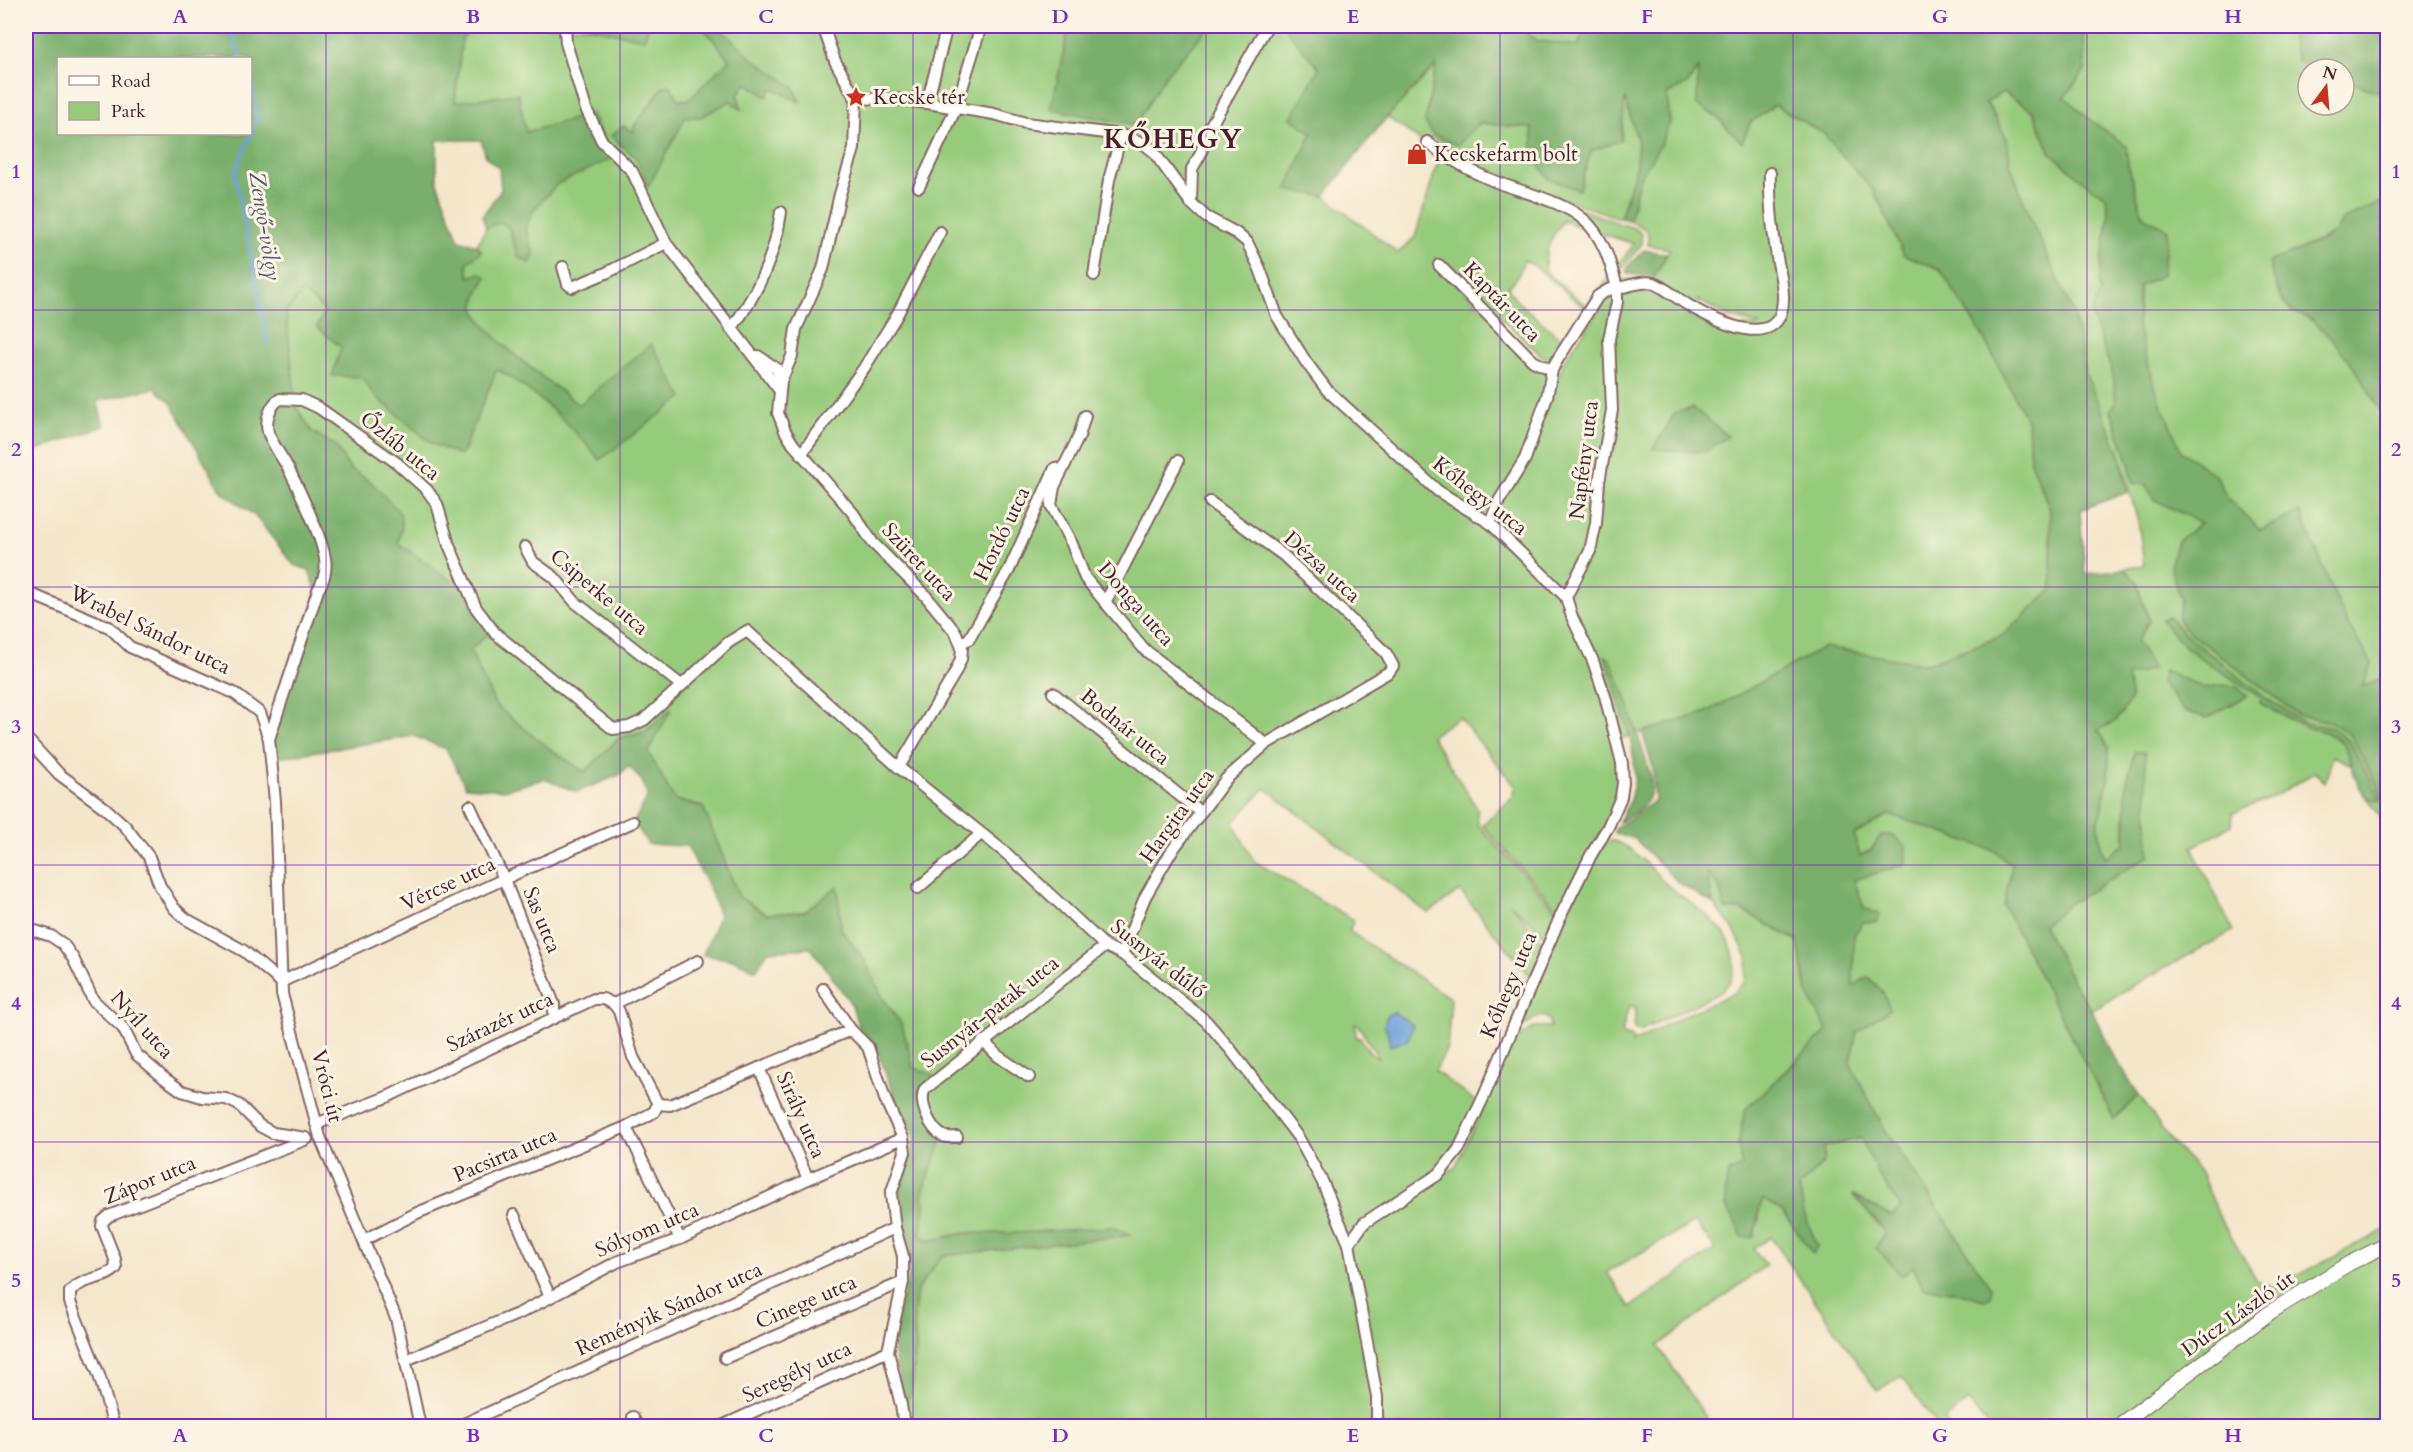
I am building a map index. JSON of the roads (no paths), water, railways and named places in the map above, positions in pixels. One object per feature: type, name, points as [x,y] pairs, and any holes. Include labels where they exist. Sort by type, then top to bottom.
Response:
[{"type":"street","points":[[565,26],[566,43],[593,127],[602,141],[632,171],[666,243],[731,329],[781,386]]},
{"type":"street","points":[[823,26],[835,61],[856,99]]},
{"type":"street","points":[[927,103],[946,26]]},
{"type":"street","points":[[920,187],[956,108],[981,26]]},
{"type":"street","points":[[1191,203],[1192,169],[1211,125],[1267,26]]},
{"type":"street","name":"Kőhegy utca","points":[[856,99],[888,98],[927,103],[1026,123],[1120,135],[1143,143],[1153,152],[1191,203],[1206,217],[1236,233],[1247,242],[1260,269],[1277,316],[1327,390],[1438,491],[1490,523],[1566,597],[1605,696],[1622,763],[1621,797],[1608,827],[1591,855],[1561,915],[1459,1149],[1439,1174],[1364,1223],[1349,1244]]},
{"type":"street","name":"Szüret utca","points":[[856,99],[854,149],[835,214],[827,254],[815,288],[796,329],[792,356],[781,386],[778,413],[789,439],[846,504],[873,543],[950,624],[961,643]]},
{"type":"street","points":[[1094,275],[1109,180],[1120,135]]},
{"type":"street","points":[[1427,142],[1490,180],[1556,204],[1582,218],[1596,234],[1604,248],[1617,288]]},
{"type":"street","points":[[1490,523],[1499,501],[1525,459],[1547,397],[1552,380],[1552,370],[1598,296],[1608,290],[1651,282],[1688,305],[1730,324],[1751,330],[1766,329],[1772,326],[1782,310],[1783,293],[1772,221],[1770,173]]},
{"type":"street","points":[[731,329],[753,298],[778,230],[781,212]]},
{"type":"street","points":[[802,453],[864,368],[897,315],[940,232]]},
{"type":"street","points":[[563,267],[568,284],[572,287],[666,243]]},
{"type":"street","name":"Kaptár utca","points":[[1439,265],[1527,356],[1538,365],[1552,370]]},
{"type":"street","name":"Napfény utca","points":[[1566,597],[1590,551],[1596,523],[1599,482],[1612,410],[1609,339],[1617,302],[1617,288]]},
{"type":"street","name":"Őzláb utca","points":[[269,740],[318,590],[324,579],[325,567],[321,544],[306,508],[268,432],[272,408],[278,400],[284,398],[302,400],[319,408],[397,463],[427,490],[437,504],[449,545],[476,608],[484,621],[495,633],[607,725],[621,729],[639,723],[729,642],[747,630]]},
{"type":"street","points":[[1051,486],[1079,436],[1085,416]]},
{"type":"street","points":[[1105,603],[1178,461]]},
{"type":"street","name":"Hordó utca","points":[[961,643],[969,639],[1009,570],[1051,486],[1054,468]]},
{"type":"street","name":"Donga utca","points":[[1051,486],[1051,505],[1072,544],[1085,578],[1105,603],[1145,651],[1266,744]]},
{"type":"street","name":"Dézsa utca","points":[[1210,502],[1283,555],[1386,653],[1392,662],[1389,672]]},
{"type":"street","name":"Csiperke utca","points":[[525,547],[533,562],[554,577],[575,602],[681,685]]},
{"type":"street","name":"Wrabel Sándor utca","points":[[26,592],[109,627],[130,647],[234,693],[260,713],[269,740]]},
{"type":"street","name":"Susnyár dűlő","points":[[747,630],[899,767],[1007,854],[1105,946],[1122,954],[1206,1021],[1231,1050],[1298,1137],[1322,1181],[1349,1244],[1377,1397],[1377,1426]]},
{"type":"street","points":[[899,767],[955,673],[961,659],[961,643]]},
{"type":"street","name":"Hargita utca","points":[[1122,954],[1145,897],[1171,852],[1226,779],[1266,744],[1389,672]]},
{"type":"street","name":"Bodnár utca","points":[[1053,693],[1200,812]]},
{"type":"street","points":[[26,738],[59,774],[105,807],[125,826],[149,857],[160,886],[174,908],[202,928],[244,951],[281,982]]},
{"type":"street","name":"Vróci út","points":[[269,740],[279,855],[282,994],[320,1137],[396,1318],[420,1426]]},
{"type":"street","name":"Sas utca","points":[[470,806],[504,879],[554,1004],[554,1018]]},
{"type":"street","name":"Vércse utca","points":[[281,982],[633,822]]},
{"type":"street","points":[[918,888],[981,834]]},
{"type":"street","name":"Nyíl utca","points":[[26,928],[51,936],[63,944],[73,958],[93,1000],[123,1028],[136,1054],[164,1078],[182,1090],[202,1097],[226,1099],[239,1105],[260,1126],[273,1133],[307,1138],[320,1137]]},
{"type":"street","name":"Susnyár-patak utca","points":[[957,1137],[945,1137],[933,1130],[923,1092],[983,1041],[1105,946]]},
{"type":"street","name":"Szárazér utca","points":[[316,1124],[387,1097],[594,999],[603,999],[614,1004],[698,961]]},
{"type":"street","points":[[822,989],[851,1030],[868,1047],[885,1099],[903,1138],[905,1152],[891,1194],[903,1257],[903,1282],[888,1351],[904,1426]]},
{"type":"street","points":[[614,1004],[619,1011],[633,1057],[658,1104],[670,1106],[851,1030]]},
{"type":"street","points":[[983,1041],[998,1056],[1029,1077]]},
{"type":"street","name":"Sirály utca","points":[[759,1068],[808,1179]]},
{"type":"street","name":"Pacsirta utca","points":[[364,1240],[417,1214],[626,1127],[654,1112],[658,1104]]},
{"type":"street","points":[[626,1127],[680,1239]]},
{"type":"street","name":"Zápor utca","points":[[114,1426],[99,1375],[70,1302],[70,1292],[75,1286],[112,1272],[116,1268],[115,1259],[102,1226],[103,1221],[109,1216],[307,1138]]},
{"type":"street","name":"Sólyom utca","points":[[406,1360],[519,1313],[617,1262],[680,1239],[808,1179],[903,1138]]},
{"type":"street","points":[[514,1215],[550,1297]]},
{"type":"street","name":"Reményik Sándor utca","points":[[459,1426],[896,1228]]},
{"type":"street","name":"Dúcz László út","points":[[2118,1426],[2272,1311],[2348,1264],[2388,1244]]},
{"type":"street","name":"Cinege utca","points":[[725,1358],[903,1282]]},
{"type":"street","name":"Seregély utca","points":[[722,1426],[735,1425],[888,1351]]},
{"type":"water","points":[[1394,1012],[1413,1025],[1408,1040],[1390,1046],[1384,1026],[1387,1015]]},
{"type":"waterway","name":"Zengő-völgy","points":[[235,26],[234,42],[241,57]]},
{"type":"waterway","name":"Zengő-völgy","points":[[252,85],[257,119],[252,131]]},
{"type":"waterway","name":"Zengő-völgy","points":[[250,135],[235,173],[268,344]]},
{"type":"place","name":"Kecske tér","points":[[856,97]]},
{"type":"place","name":"Kecskefarm bolt","points":[[1417,154]]},
{"type":"district","name":"KŐHEGY","points":[[1173,139]]}]
